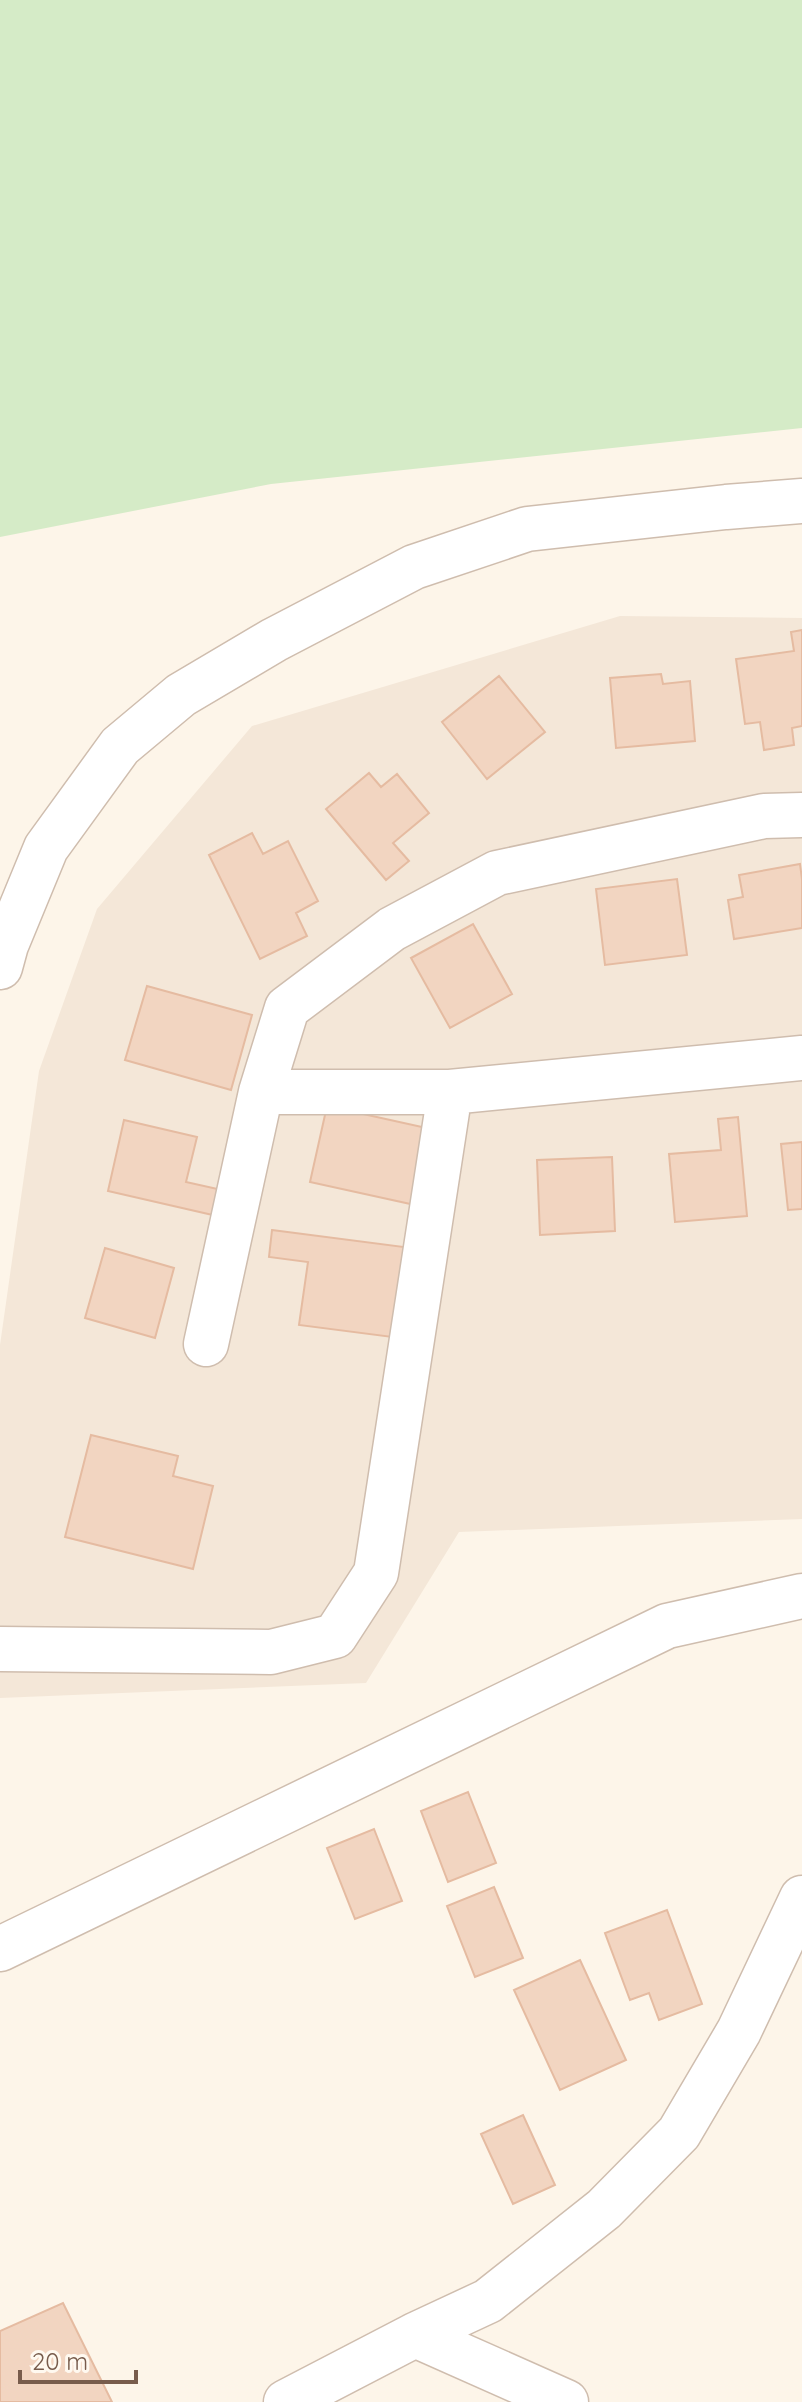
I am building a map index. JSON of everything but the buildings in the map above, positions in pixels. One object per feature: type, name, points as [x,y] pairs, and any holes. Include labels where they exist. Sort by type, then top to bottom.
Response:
[{"type":"street","points":[[0,967],[46,848],[120,746],[181,695],[274,640],[414,567],[527,529],[802,501]]},
{"type":"street","points":[[206,1344],[261,1092],[287,1008],[392,929],[497,873],[764,816],[802,815]]},
{"type":"street","points":[[261,1092],[450,1092],[802,1058]]},
{"type":"street","points":[[0,1649],[271,1652],[335,1636],[376,1573],[450,1092]]},
{"type":"street","points":[[0,1949],[667,1626],[802,1596]]},
{"type":"street","points":[[286,2402],[357,2384],[415,2335],[488,2301],[604,2209],[679,2133],[739,2031],[802,1898]]},
{"type":"street","points":[[415,2335],[566,2402]]},
{"type":"shaded area","points":[[620,616],[802,618],[802,1519],[459,1532],[366,1683],[0,1698],[0,1345],[39,1071],[97,909],[252,726]]},
{"type":"green space","points":[[0,0],[802,0],[802,428],[271,484],[0,537]]}]
